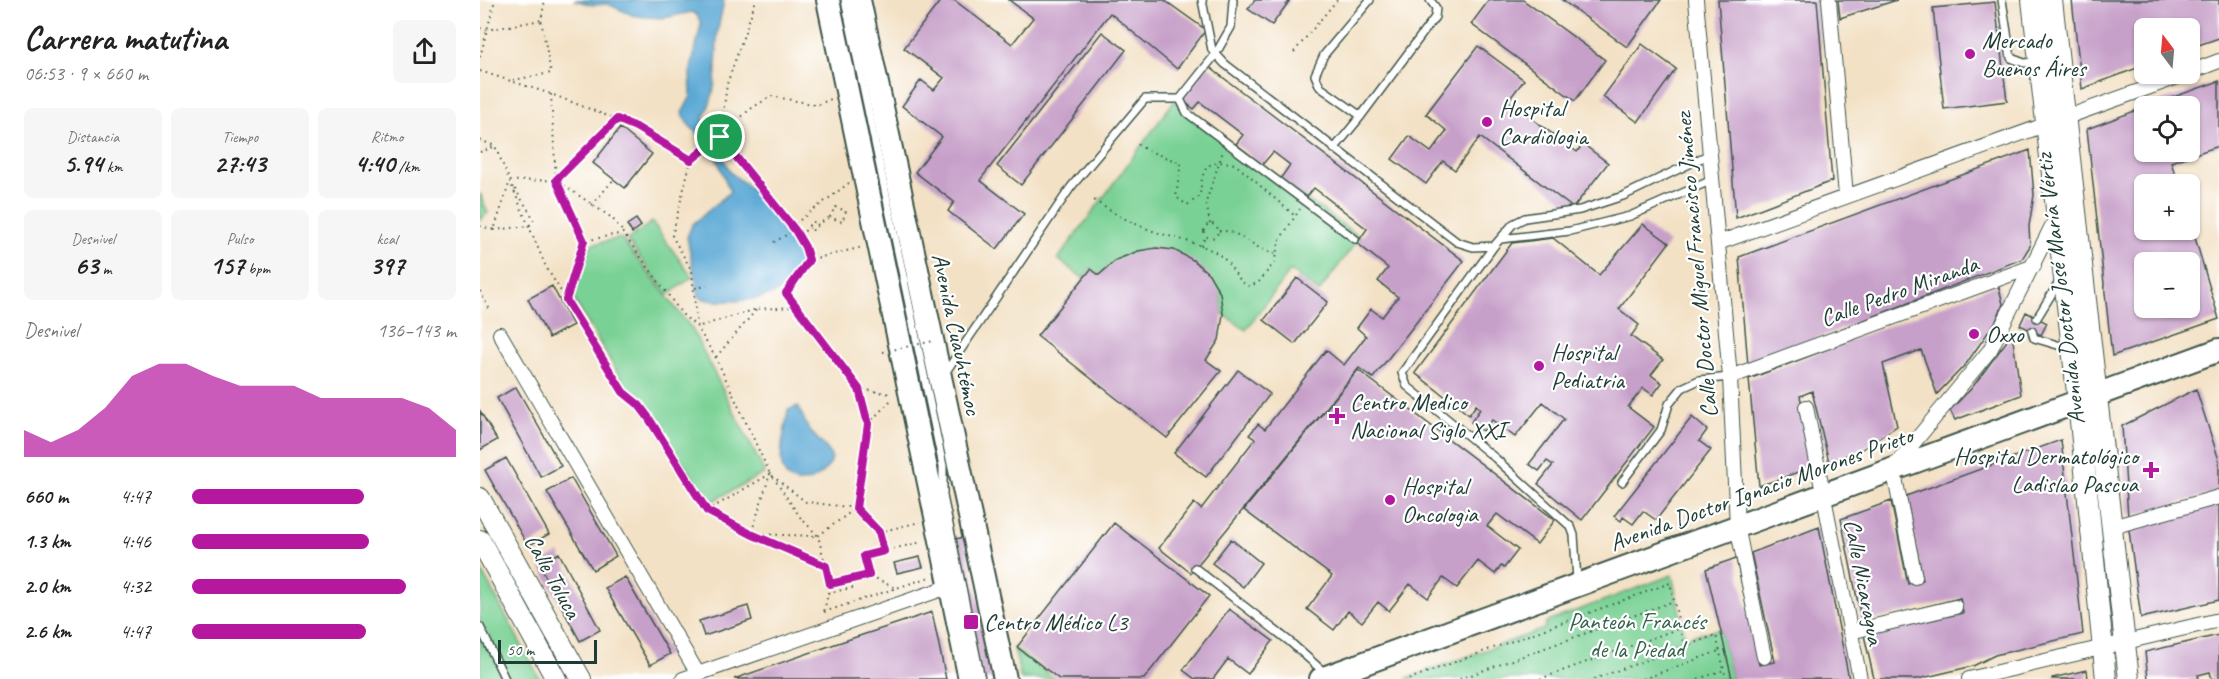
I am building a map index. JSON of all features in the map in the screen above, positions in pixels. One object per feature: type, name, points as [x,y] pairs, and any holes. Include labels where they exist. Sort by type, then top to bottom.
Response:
[{"type":"main road","points":[[828,0],[943,581],[970,679]]},
{"type":"main road","name":"Avenida Cuauhtémoc","points":[[859,0],[939,383],[1005,679]]},
{"type":"main road","name":"Avenida Doctor José María Vértiz","points":[[2032,0],[2072,349],[2088,397],[2112,527],[2129,679]]},
{"type":"main road","name":"Avenida Doctor José María Vértiz","points":[[2052,0],[2066,118],[2088,397],[2106,679]]},
{"type":"main road","name":"Avenida Doctor Ignacio Morones Prieto","points":[[1325,678],[2219,350]]},
{"type":"main road","name":"Calle Toluca","points":[[480,498],[581,679]]},
{"type":"main road","name":"Calle Toluca","points":[[480,540],[556,679]]},
{"type":"street","name":"Calle Doctor Miguel Francisco Jiménez","points":[[1696,0],[1730,377],[1737,526],[1764,657]]},
{"type":"street","points":[[1829,0],[1846,196]]},
{"type":"street","points":[[2200,68],[2219,61]]},
{"type":"street","points":[[1718,243],[2158,84]]},
{"type":"street","points":[[1915,577],[1893,468],[1990,350],[2056,218]]},
{"type":"street","name":"Calle Pedro Miranda","points":[[1730,377],[2034,266]]},
{"type":"street","points":[[500,334],[698,674]]},
{"type":"street","name":"Calle Nicaragua","points":[[1806,407],[1860,679]]},
{"type":"street","points":[[2112,527],[2219,497]]},
{"type":"street","points":[[683,679],[900,603],[943,581]]},
{"type":"street","points":[[1851,632],[1956,607]]},
{"type":"street","points":[[1969,679],[2219,620]]},
{"type":"lane","points":[[845,0],[944,466],[944,496],[981,679]]},
{"type":"lane","points":[[1202,0],[1204,23],[1215,55],[1457,242],[1473,247],[1494,246]]},
{"type":"lane","points":[[1179,99],[1215,55],[1231,27],[1233,0]]},
{"type":"lane","points":[[1361,116],[1320,87],[1315,75],[1324,55],[1370,0]]},
{"type":"lane","points":[[1334,149],[1435,17],[1436,8],[1430,0]]},
{"type":"lane","points":[[2002,0],[2012,58],[2024,63],[2038,62]]},
{"type":"lane","points":[[939,383],[1071,187],[1145,99],[1179,99]]},
{"type":"lane","points":[[1179,99],[1187,113],[1355,239]]},
{"type":"lane","points":[[1578,585],[1575,544],[1570,527],[1402,379],[1405,366],[1494,246],[1513,224],[1525,218],[1580,210],[1623,196],[1710,154]]},
{"type":"lane","points":[[1501,239],[1570,231],[1630,216],[1712,180]]},
{"type":"lane","points":[[2037,318],[2063,275]]},
{"type":"lane","points":[[2032,331],[2034,338],[2072,349]]},
{"type":"lane","points":[[1623,482],[1661,430],[1669,404],[1682,388],[1699,380],[1730,377]]},
{"type":"lane","points":[[944,466],[952,483]]},
{"type":"lane","points":[[956,491],[997,679]]},
{"type":"lane","points":[[1195,568],[1289,641],[1325,678]]},
{"type":"lane","points":[[480,627],[506,679]]},
{"type":"path","points":[[480,57],[495,0]]},
{"type":"path","points":[[511,81],[551,73],[541,20],[545,0]]},
{"type":"path","points":[[756,0],[727,84],[720,137],[795,230],[809,260]]},
{"type":"path","points":[[1294,52],[1337,0]]},
{"type":"path","points":[[480,28],[488,30],[541,20]]},
{"type":"path","points":[[480,70],[551,94],[636,127],[691,160]]},
{"type":"path","points":[[551,94],[556,180],[584,241],[566,300]]},
{"type":"path","points":[[697,327],[692,271],[672,236],[691,160],[749,110],[771,96],[818,105],[831,99]]},
{"type":"path","points":[[556,180],[617,119]]},
{"type":"path","points":[[480,140],[495,146],[546,267],[566,300],[623,392],[639,405],[648,417],[707,511],[751,534],[826,566]]},
{"type":"path","points":[[1210,224],[1206,202],[1227,143]]},
{"type":"path","points":[[1138,144],[1146,150],[1181,163],[1176,197],[1186,205],[1200,196],[1202,171],[1210,165],[1234,164],[1296,216]]},
{"type":"path","points":[[480,152],[495,146]]},
{"type":"path","points":[[592,205],[614,179]]},
{"type":"path","points":[[510,181],[556,180],[612,218],[668,295],[697,327],[716,358],[770,474],[800,517],[818,536],[830,584],[824,612],[829,628]]},
{"type":"path","points":[[480,226],[494,230],[529,226],[534,219],[510,181]]},
{"type":"path","points":[[494,230],[510,181]]},
{"type":"path","points":[[792,226],[849,183]]},
{"type":"path","points":[[1094,200],[1143,228],[1201,246],[1225,258],[1239,279],[1248,286],[1258,283],[1278,254],[1279,241],[1304,201]]},
{"type":"path","points":[[810,228],[815,230],[817,225],[830,218],[835,207],[846,211],[854,209]]},
{"type":"path","points":[[830,218],[842,222],[846,211]]},
{"type":"path","points":[[798,235],[810,228],[812,223],[817,225]]},
{"type":"path","points":[[1210,224],[1216,225],[1219,231]]},
{"type":"path","points":[[1201,246],[1206,236],[1204,230],[1210,224]]},
{"type":"path","points":[[774,242],[795,230]]},
{"type":"path","points":[[1219,231],[1231,232],[1260,250],[1278,254]]},
{"type":"path","points":[[1206,236],[1213,238],[1219,231]]},
{"type":"path","points":[[584,241],[623,233]]},
{"type":"path","points":[[751,534],[818,536],[856,508],[868,424],[859,389],[786,293],[809,260],[863,247]]},
{"type":"path","points":[[695,288],[707,286]]},
{"type":"path","points":[[480,291],[491,312]]},
{"type":"path","points":[[697,327],[757,309],[795,307]]},
{"type":"path","points":[[716,358],[757,309]]},
{"type":"path","points":[[883,352],[933,341]]},
{"type":"path","points":[[859,389],[896,394],[868,424]]},
{"type":"path","points":[[707,511],[770,474]]},
{"type":"path","points":[[770,474],[806,502],[856,508],[879,532],[884,551]]},
{"type":"path","points":[[751,534],[770,474]]},
{"type":"path","points":[[879,532],[924,521]]},
{"type":"path","points":[[869,575],[864,556],[928,540]]},
{"type":"path","points":[[830,584],[869,575],[896,588],[900,603]]},
{"type":"path","points":[[824,612],[896,588],[943,581]]},
{"type":"path","points":[[1409,679],[1670,583],[1684,646]]},
{"type":"path","points":[[828,593],[856,587]]},
{"type":"path","points":[[1460,679],[1674,601]]},
{"type":"path","points":[[1540,679],[1680,628]]},
{"type":"path","points":[[1594,679],[1716,635],[1726,679]]},
{"type":"path","points":[[1643,679],[1720,651]]},
{"type":"path","points":[[1698,679],[1724,669]]},
{"type":"green space","points":[[1174,101],[1227,143],[1360,237],[1319,292],[1290,271],[1246,330],[1223,314],[1220,293],[1156,248],[1125,257],[1099,275],[1091,269],[1083,278],[1058,259]]},
{"type":"green space","points":[[480,193],[488,213],[480,220]]},
{"type":"green space","points":[[652,222],[692,277],[668,295],[627,240]]},
{"type":"green space","points":[[621,238],[692,329],[765,473],[709,503],[646,407],[627,389],[573,298],[590,245]]},
{"type":"green space","points":[[480,568],[540,679],[480,679]]},
{"type":"green space","name":"Panteón Francés de la Piedad","points":[[1672,575],[1685,637],[1720,629],[1732,679],[1405,679],[1544,629],[1546,622]]},
{"type":"green space","points":[[1014,648],[1055,679],[1021,679]]},
{"type":"water","points":[[574,0],[724,0],[718,33],[714,89],[703,118],[731,173],[753,190],[784,227],[803,261],[783,288],[755,299],[717,301],[699,297],[687,237],[692,225],[730,192],[712,150],[690,126],[682,113],[691,96],[690,73],[701,24],[697,15],[692,12],[664,18],[646,17],[632,15],[608,4],[593,5]]},
{"type":"water","points":[[798,406],[809,430],[827,449],[832,458],[829,466],[816,478],[799,482],[786,475],[781,459],[788,410]]},
{"type":"building","points":[[941,0],[954,0],[1012,44],[1033,18],[1009,0],[1164,0],[1206,30],[1177,69],[1110,13],[980,180],[1024,214],[997,249],[948,211],[954,202],[915,172],[942,137],[902,106],[921,80],[934,90],[944,78],[904,48]]},
{"type":"building","points":[[1255,0],[1290,0],[1272,25],[1248,9]]},
{"type":"building","points":[[1489,0],[1523,0],[1605,60],[1575,101],[1471,24]]},
{"type":"building","points":[[1562,0],[1661,0],[1627,47]]},
{"type":"building","points":[[1718,0],[1817,0],[1832,181],[1736,218]]},
{"type":"building","points":[[1838,0],[1897,0],[1840,18]]},
{"type":"building","points":[[2072,0],[2219,0],[2219,38],[2200,45],[2200,18],[2134,18],[2134,69],[2082,89]]},
{"type":"building","name":"Mercado Buenos Áires","points":[[1995,2],[2007,101],[1944,109],[1933,8]]},
{"type":"building","points":[[1102,32],[1126,50],[1021,185],[997,166]]},
{"type":"building","points":[[1642,44],[1676,69],[1638,122],[1603,97]]},
{"type":"building","name":"Hospital Cardiologia","points":[[1478,46],[1524,80],[1508,101],[1577,152],[1583,144],[1608,163],[1573,208],[1480,137],[1455,170],[1443,161],[1426,184],[1392,159],[1409,136],[1431,152],[1447,131],[1426,114]]},
{"type":"building","points":[[1208,66],[1464,261],[1373,378],[1359,368],[1191,573],[1159,548],[1194,503],[1201,509],[1255,439],[1249,435],[1258,424],[1265,429],[1326,350],[1344,365],[1366,336],[1357,328],[1371,309],[1382,317],[1398,297],[1378,281],[1388,268],[1357,243],[1367,229],[1314,188],[1306,198],[1280,179],[1290,165],[1273,152],[1262,165],[1236,144],[1243,135],[1200,102],[1194,109],[1182,100]]},
{"type":"building","points":[[2219,81],[2219,146],[2200,152],[2200,96],[2176,96]]},
{"type":"building","points":[[2134,111],[2134,162],[2171,162],[2175,174],[2134,174],[2134,240],[2196,240],[2199,252],[2134,252],[2134,318],[2200,318],[2200,255],[2219,319],[2112,356],[2087,129]]},
{"type":"building","points":[[620,128],[652,154],[625,188],[593,163]]},
{"type":"building","points":[[2030,150],[2034,195],[2029,226],[2030,246],[2022,259],[1748,365],[1739,257]]},
{"type":"building","points":[[636,219],[641,226],[632,233],[627,225]]},
{"type":"building","name":"Hospital Pediatria","points":[[1643,224],[1669,243],[1619,309],[1639,325],[1631,336],[1663,360],[1651,375],[1662,383],[1653,395],[1643,388],[1628,407],[1654,427],[1582,520],[1538,484],[1553,465],[1547,461],[1539,471],[1529,464],[1564,419],[1543,402],[1515,437],[1492,420],[1483,431],[1471,422],[1480,409],[1476,405],[1469,415],[1415,373],[1512,243],[1553,238],[1599,275]]},
{"type":"building","points":[[1156,248],[1174,250],[1193,260],[1209,274],[1220,293],[1223,314],[1219,340],[1206,360],[1221,371],[1167,438],[1037,336],[1091,269],[1099,275],[1116,260],[1138,251]]},
{"type":"building","points":[[1297,278],[1328,302],[1295,344],[1264,320]]},
{"type":"building","points":[[1998,284],[2003,304],[1996,321],[1966,364],[1937,394],[1921,350],[1883,364],[1897,426],[1861,450],[1829,462],[1812,391],[1800,396],[1815,466],[1759,486],[1749,379]]},
{"type":"building","points":[[552,286],[573,325],[549,338],[528,299]]},
{"type":"building","points":[[2026,312],[2047,323],[2041,335],[2020,325]]},
{"type":"building","points":[[2012,334],[2021,395],[1955,420],[1950,410],[1971,389]]},
{"type":"building","points":[[1238,370],[1270,394],[1206,477],[1174,453]]},
{"type":"building","name":"Hospital Oncologia","points":[[1358,370],[1555,520],[1537,544],[1497,514],[1487,526],[1518,550],[1504,568],[1501,566],[1495,574],[1478,561],[1457,588],[1443,578],[1428,598],[1410,584],[1389,611],[1378,602],[1362,622],[1348,611],[1334,630],[1307,609],[1332,576],[1244,510]]},
{"type":"building","points":[[516,387],[561,466],[541,477],[497,398]]},
{"type":"building","points":[[2196,389],[2219,460],[2219,492],[2128,517],[2122,426]]},
{"type":"building","points":[[480,411],[497,440],[480,450]]},
{"type":"building","points":[[1692,417],[1707,430],[1699,441],[1711,450],[1656,520],[1643,511],[1633,524],[1623,517],[1621,521],[1614,516]]},
{"type":"building","points":[[2061,440],[2083,634],[1995,655],[1973,666],[1918,679],[1874,679],[1864,635],[1963,613],[1960,598],[1862,623],[1841,519],[1891,501],[1908,584],[1923,580],[1906,496]]},
{"type":"building","points":[[506,458],[549,534],[528,546],[485,470]]},
{"type":"building","points":[[571,478],[616,556],[593,570],[547,492]]},
{"type":"building","points":[[2219,500],[2219,600],[2141,618],[2128,523]]},
{"type":"building","points":[[1114,523],[1209,596],[1144,679],[1059,679],[1017,647]]},
{"type":"building","points":[[1819,527],[1849,679],[1732,679],[1706,569],[1736,558],[1759,665],[1775,662],[1751,553]]},
{"type":"building","points":[[964,537],[997,679],[982,679],[956,554],[959,553],[956,539]]},
{"type":"building","points":[[1231,539],[1261,563],[1243,587],[1212,563]]},
{"type":"building","points":[[559,553],[600,630],[580,641],[539,564]]},
{"type":"building","points":[[920,557],[923,567],[897,573],[894,563]]},
{"type":"building","points":[[625,577],[670,654],[650,665],[605,588]]},
{"type":"building","points":[[748,606],[752,620],[704,636],[699,621]]},
{"type":"building","points":[[1229,609],[1273,641],[1248,674],[1228,659],[1213,679],[1195,679],[1183,670]]},
{"type":"building","points":[[932,612],[946,679],[734,679],[838,643]]},
{"type":"building","points":[[2219,635],[2219,679],[2212,679],[2210,672],[2198,675],[2199,679],[2148,679],[2145,652]]},
{"type":"building","points":[[2087,670],[2088,679],[2052,679],[2052,678]]},
{"type":"place","name":"Mercado Buenos Áires","points":[[1970,54]]},
{"type":"place","name":"Hospital Cardiologia","points":[[1487,122]]},
{"type":"place","name":"Oxxo","points":[[1974,334]]},
{"type":"place","name":"Hospital Pediatria","points":[[1539,366]]},
{"type":"place","name":"Centro Medico Nacional Siglo XXI","points":[[1337,416]]},
{"type":"place","name":"Hospital Dermatológico Ladislao Pascua","points":[[2151,470]]},
{"type":"place","name":"Hospital Oncologia","points":[[1390,500]]},
{"type":"place","name":"Centro Médico L3","points":[[971,622]]},
{"type":"route","points":[[617,119],[636,127],[691,160],[720,137],[795,230],[805,247],[809,260],[786,293],[859,389],[868,424],[856,508],[879,532],[884,551],[864,556],[869,575],[830,584],[826,566],[751,534],[707,511],[648,417],[639,405],[623,392],[566,300],[584,241],[556,180],[617,119]]}]
